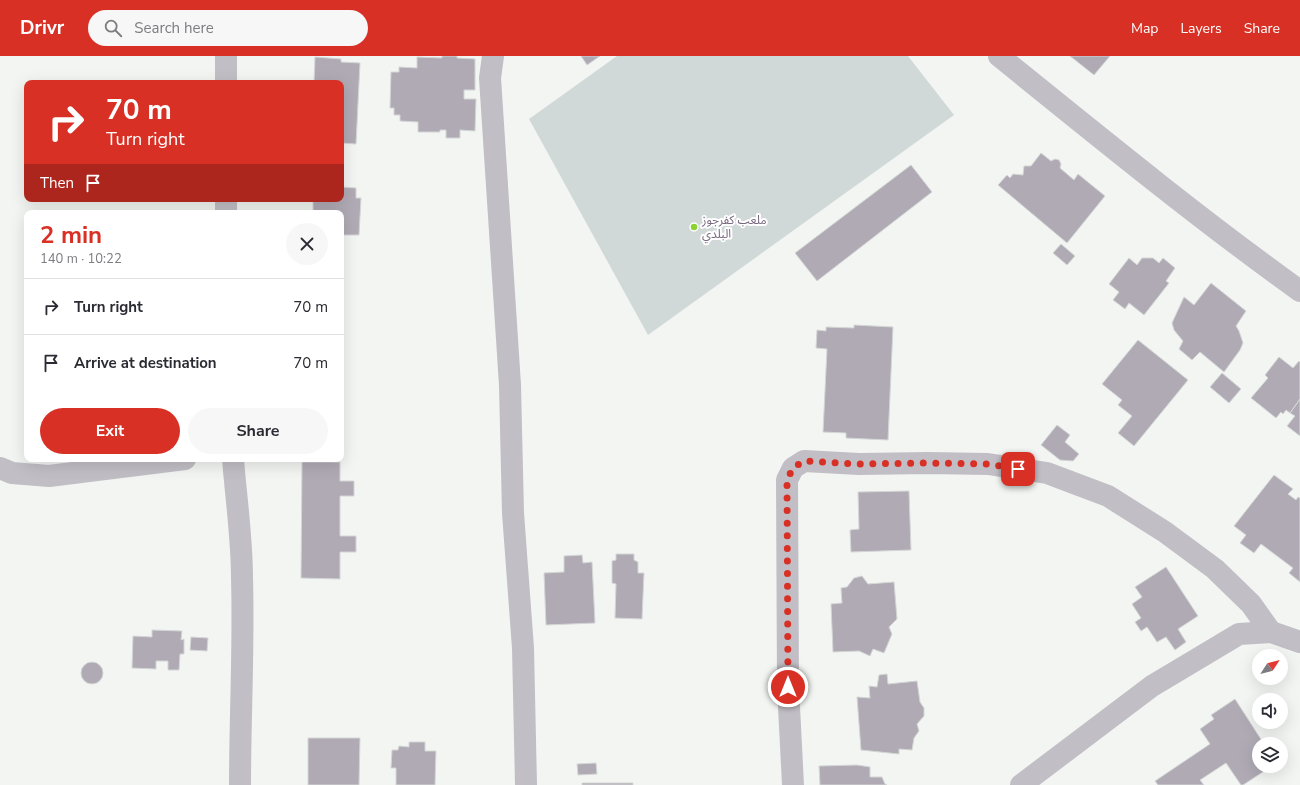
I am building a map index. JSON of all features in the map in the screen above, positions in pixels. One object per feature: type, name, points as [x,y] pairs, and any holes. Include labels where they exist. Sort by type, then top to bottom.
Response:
[{"type":"street","points":[[226,56],[226,80]]},
{"type":"street","points":[[493,56],[490,78],[510,385],[513,513],[523,648],[526,785]]},
{"type":"street","points":[[999,56],[1230,240],[1300,291]]},
{"type":"street","points":[[793,785],[788,687],[787,480],[793,468],[804,461],[859,464],[988,464],[1047,473],[1108,496],[1165,532],[1215,569],[1251,604],[1271,632]]},
{"type":"street","points":[[0,468],[12,473],[49,476],[161,462]]},
{"type":"street","points":[[233,462],[242,576],[243,650],[240,722],[240,785]]},
{"type":"street","points":[[1021,785],[1152,686],[1239,634],[1271,632],[1300,642]]},
{"type":"shaded area","name":"ملعب كفرجوز البلدي","points":[[617,56],[908,56],[954,115],[648,335],[529,119]]},
{"type":"building","points":[[442,56],[457,56],[457,58],[475,59],[475,90],[464,90],[464,99],[476,99],[475,131],[460,130],[460,138],[446,138],[446,130],[440,130],[440,132],[418,132],[418,122],[400,121],[400,115],[394,115],[394,108],[390,108],[391,72],[399,72],[399,67],[417,68],[417,57],[442,58]]},
{"type":"building","points":[[581,56],[600,56],[587,65]]},
{"type":"building","points":[[1070,56],[1110,56],[1094,75]]},
{"type":"building","points":[[315,57],[341,59],[341,62],[360,63],[356,144],[344,143],[344,80],[314,80]]},
{"type":"building","points":[[1041,153],[1051,161],[1055,159],[1059,160],[1061,164],[1060,168],[1074,180],[1078,174],[1105,196],[1067,243],[998,185],[1007,175],[1010,178],[1013,174],[1023,175],[1024,166],[1031,166]]},
{"type":"building","points":[[911,165],[932,192],[817,281],[795,253]]},
{"type":"building","points":[[344,187],[356,188],[356,198],[361,198],[359,235],[344,235],[344,210],[313,210],[313,202],[344,202]]},
{"type":"building","points":[[1061,244],[1075,256],[1067,265],[1053,253]]},
{"type":"building","points":[[1129,258],[1137,265],[1142,258],[1153,258],[1159,263],[1163,258],[1175,268],[1166,281],[1169,283],[1144,315],[1129,303],[1125,309],[1113,300],[1119,292],[1109,284]]},
{"type":"building","points":[[1211,283],[1246,311],[1236,326],[1243,343],[1240,350],[1224,372],[1200,352],[1192,360],[1179,349],[1183,341],[1174,330],[1172,323],[1184,297],[1194,305]]},
{"type":"building","points":[[854,325],[893,327],[888,440],[846,438],[846,433],[823,432],[827,349],[816,348],[817,330],[826,331],[826,327],[854,328]]},
{"type":"building","points":[[1138,340],[1188,380],[1134,446],[1118,433],[1132,416],[1118,405],[1122,400],[1102,384]]},
{"type":"building","points":[[1279,357],[1293,368],[1299,361],[1300,362],[1300,399],[1290,413],[1286,410],[1283,414],[1281,412],[1276,418],[1251,398],[1268,378],[1265,375]]},
{"type":"building","points":[[1222,373],[1241,389],[1229,403],[1210,387]]},
{"type":"building","points":[[1300,399],[1300,436],[1287,426],[1295,416],[1290,413]]},
{"type":"building","points":[[1057,425],[1070,435],[1065,442],[1079,454],[1073,461],[1060,460],[1041,445]]},
{"type":"building","points":[[302,462],[340,462],[340,481],[354,481],[354,496],[340,496],[340,536],[356,536],[356,552],[340,552],[340,579],[301,578]]},
{"type":"building","points":[[1274,475],[1293,489],[1288,494],[1296,500],[1298,497],[1300,498],[1300,582],[1289,573],[1293,568],[1261,544],[1254,553],[1240,543],[1246,535],[1234,526]]},
{"type":"building","points":[[909,491],[911,550],[851,552],[850,530],[859,529],[858,492]]},
{"type":"building","points":[[616,554],[634,554],[634,560],[638,562],[638,573],[644,573],[642,619],[615,618],[616,584],[612,583],[612,561],[616,560]]},
{"type":"building","points":[[582,555],[583,563],[592,562],[595,623],[546,625],[544,573],[564,572],[564,556]]},
{"type":"building","points":[[1166,567],[1198,616],[1178,629],[1186,642],[1175,650],[1166,637],[1157,642],[1147,627],[1141,631],[1135,622],[1141,618],[1132,604],[1142,597],[1135,587]]},
{"type":"building","points":[[862,576],[868,584],[894,582],[897,619],[889,627],[892,634],[884,653],[873,649],[870,656],[859,651],[833,652],[831,604],[842,603],[841,588],[847,587],[854,578]]},
{"type":"building","points":[[152,630],[182,631],[181,640],[184,639],[184,654],[180,654],[179,670],[168,670],[168,661],[156,661],[156,669],[132,668],[133,636],[152,637]]},
{"type":"building","points":[[191,637],[208,638],[207,651],[190,650]]},
{"type":"building","points":[[88,662],[96,662],[103,669],[103,677],[96,684],[88,684],[81,677],[81,669]]},
{"type":"building","points":[[887,674],[888,684],[917,681],[920,702],[924,708],[924,716],[917,724],[919,731],[914,738],[912,750],[899,749],[899,754],[861,750],[857,697],[870,698],[869,686],[877,687],[879,675]]},
{"type":"building","points":[[1235,699],[1252,725],[1252,729],[1254,729],[1259,737],[1252,737],[1252,773],[1261,773],[1241,785],[1226,763],[1200,780],[1204,785],[1158,785],[1155,781],[1210,744],[1200,729],[1214,719],[1211,715]]},
{"type":"building","points":[[308,738],[360,738],[359,785],[308,785]]},
{"type":"building","points":[[409,742],[425,742],[425,751],[436,751],[435,785],[396,785],[396,768],[391,768],[392,750],[398,750],[399,746],[409,747]]},
{"type":"building","points":[[596,763],[597,774],[578,775],[577,764]]},
{"type":"building","points":[[857,765],[870,767],[870,777],[882,777],[887,785],[820,785],[819,766]]},
{"type":"building","points":[[582,783],[633,783],[633,785],[582,785]]},
{"type":"place","name":"ملعب كفرجوز البلدي","points":[[694,227]]},
{"type":"route","points":[[788,687],[787,480],[793,468],[804,461],[859,464],[988,464],[1018,469]]}]
